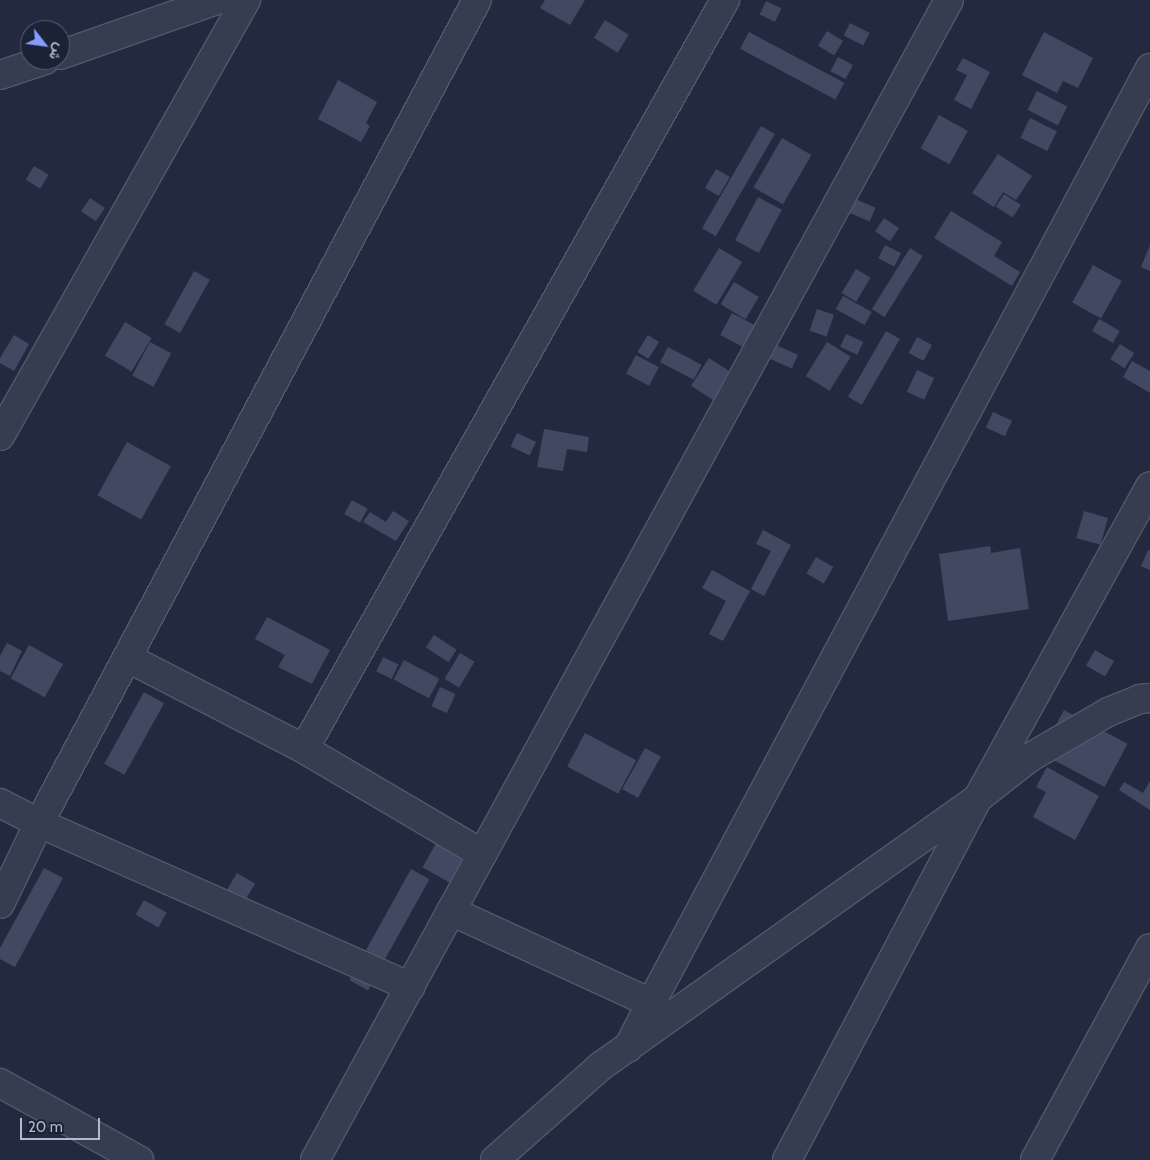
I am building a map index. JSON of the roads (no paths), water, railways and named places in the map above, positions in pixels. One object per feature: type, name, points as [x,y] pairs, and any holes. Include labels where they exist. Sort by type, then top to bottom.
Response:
[{"type":"street","points":[[70,51],[217,0]]},
{"type":"street","points":[[0,436],[246,0]]},
{"type":"street","points":[[0,904],[39,823],[477,0]]},
{"type":"street","points":[[304,749],[725,0]]},
{"type":"street","points":[[315,1160],[949,0]]},
{"type":"street","points":[[0,75],[20,68]]},
{"type":"street","points":[[628,1048],[1150,68]]},
{"type":"street","points":[[787,1160],[978,798],[1150,486]]},
{"type":"street","points":[[128,658],[304,749],[482,854]]},
{"type":"street","points":[[495,1160],[601,1066],[978,798],[1029,758],[1108,712],[1140,699],[1150,698]]},
{"type":"street","points":[[0,803],[39,823],[410,987]]},
{"type":"street","points":[[451,911],[651,1002]]},
{"type":"street","points":[[1035,1160],[1150,948]]},
{"type":"street","points":[[0,1083],[139,1160]]}]
